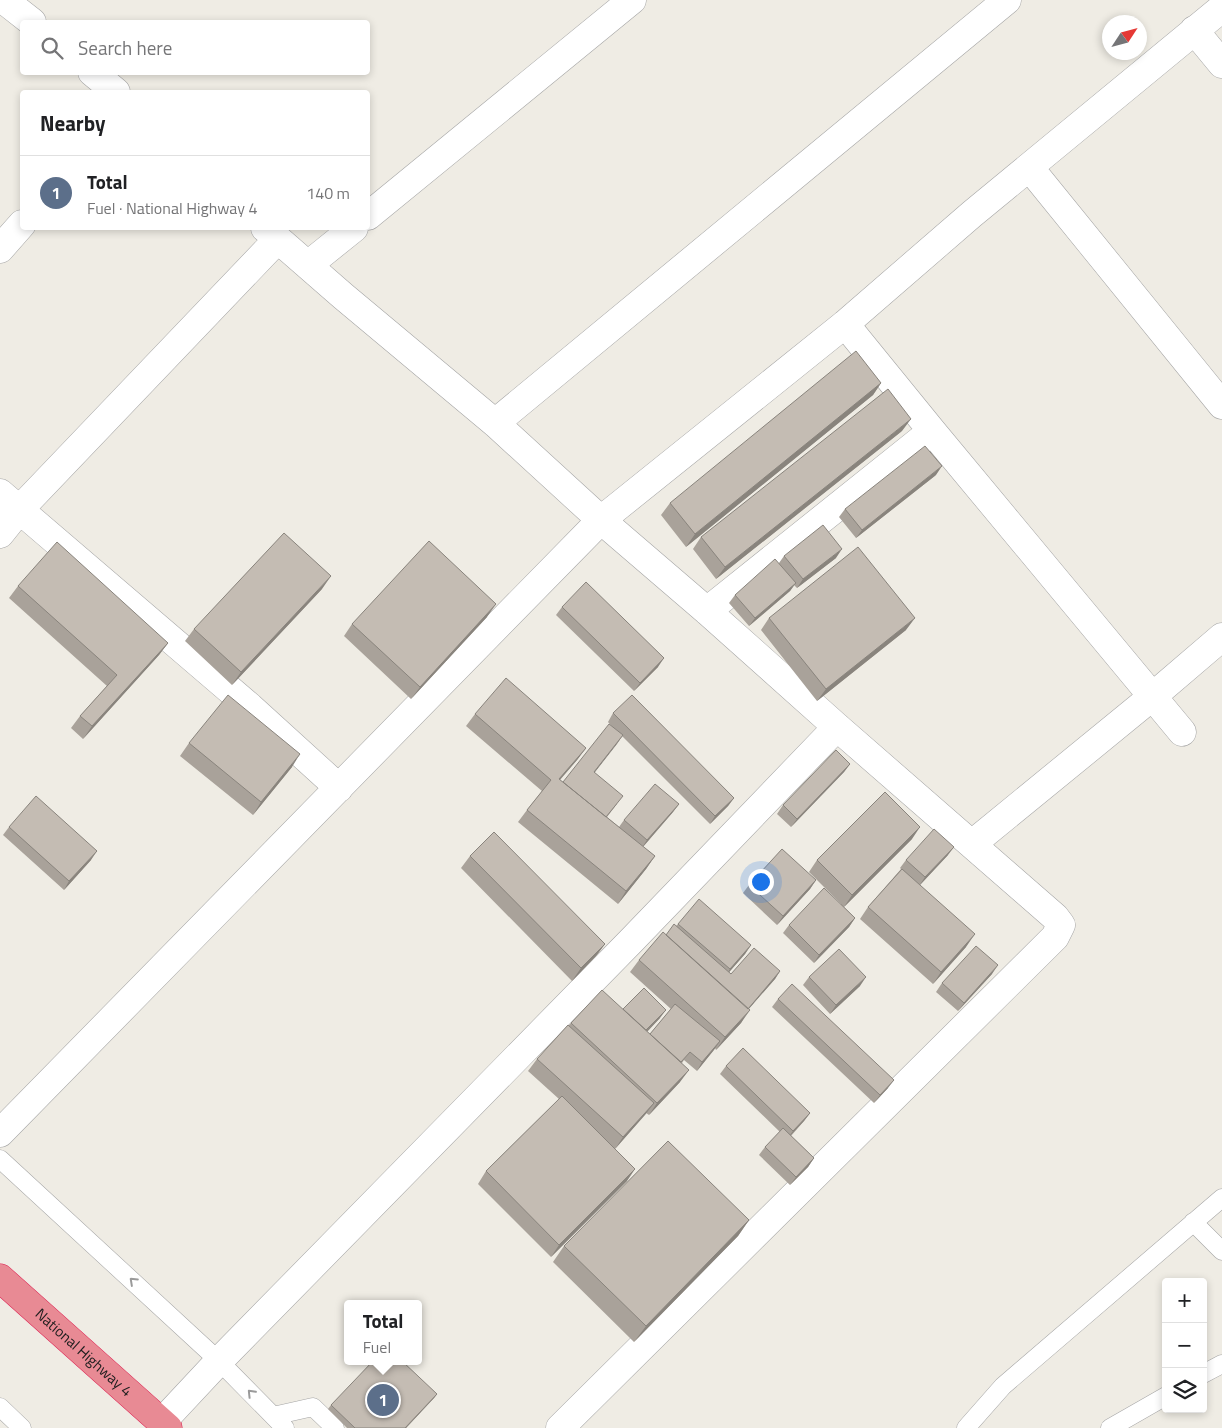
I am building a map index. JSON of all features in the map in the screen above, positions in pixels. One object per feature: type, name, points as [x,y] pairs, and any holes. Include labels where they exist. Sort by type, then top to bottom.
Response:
[{"type":"highway","name":"National Highway 4","points":[[0,1278],[165,1425]]},
{"type":"street","points":[[4,0],[29,20]]},
{"type":"street","points":[[370,214],[632,0]]},
{"type":"street","points":[[494,423],[1007,0]]},
{"type":"street","points":[[0,1133],[601,520],[845,324],[972,214],[1222,8]]},
{"type":"street","points":[[1194,30],[1222,64]]},
{"type":"street","points":[[96,75],[114,90]]},
{"type":"street","points":[[1029,167],[1222,405]]},
{"type":"street","points":[[0,249],[20,226]]},
{"type":"street","points":[[308,265],[352,230]]},
{"type":"street","points":[[0,534],[10,501],[271,233],[494,423],[601,520],[1055,917],[1061,925],[1055,937],[560,1428]]},
{"type":"street","points":[[845,324],[1182,732]]},
{"type":"street","points":[[707,611],[932,431]]},
{"type":"street","points":[[10,501],[250,707],[339,788]]},
{"type":"street","points":[[972,844],[1222,637]]},
{"type":"street","points":[[165,1425],[219,1361],[631,941],[837,727]]},
{"type":"lane","points":[[0,1159],[219,1361],[279,1422],[313,1407],[335,1428]]},
{"type":"lane","points":[[966,1428],[1003,1386],[1222,1198]]},
{"type":"lane","points":[[1193,1222],[1222,1251]]},
{"type":"lane","points":[[1207,1372],[1222,1364]]},
{"type":"lane","points":[[1110,1428],[1162,1398]]},
{"type":"lane","points":[[0,1407],[22,1428]]},
{"type":"building","points":[[856,351],[881,383],[695,534],[670,503]]},
{"type":"building","points":[[888,389],[911,419],[725,567],[701,537]]},
{"type":"building","points":[[925,446],[942,466],[862,530],[845,509]]},
{"type":"building","points":[[823,525],[842,549],[803,579],[784,556]]},
{"type":"building","points":[[284,533],[331,576],[241,672],[194,629]]},
{"type":"building","points":[[429,541],[496,604],[420,687],[352,624]]},
{"type":"building","points":[[57,542],[168,643],[92,726],[80,716],[117,675],[18,586]]},
{"type":"building","points":[[858,547],[915,618],[826,689],[769,618]]},
{"type":"building","points":[[775,559],[796,583],[755,618],[735,595]]},
{"type":"building","points":[[586,582],[664,658],[640,683],[562,607]]},
{"type":"building","points":[[506,678],[586,748],[559,779],[655,856],[626,891],[527,810],[551,780],[475,714]]},
{"type":"building","points":[[228,695],[300,754],[261,802],[189,743]]},
{"type":"building","points":[[632,695],[734,798],[715,816],[613,713]]},
{"type":"building","points":[[609,724],[623,735],[594,772],[623,796],[606,817],[563,782]]},
{"type":"building","points":[[836,750],[850,764],[797,819],[783,805]]},
{"type":"building","points":[[655,784],[679,804],[647,840],[624,820]]},
{"type":"building","points":[[885,792],[920,827],[852,895],[817,860]]},
{"type":"building","points":[[36,796],[97,851],[69,881],[9,827]]},
{"type":"building","points":[[934,829],[954,847],[925,877],[906,860]]},
{"type":"building","points":[[494,832],[605,944],[581,968],[470,856]]},
{"type":"building","points":[[782,849],[816,880],[783,916],[749,885]]},
{"type":"building","points":[[902,869],[975,934],[941,972],[868,907]]},
{"type":"building","points":[[824,888],[855,918],[819,955],[789,925]]},
{"type":"building","points":[[699,899],[751,945],[730,969],[678,924]]},
{"type":"building","points":[[674,924],[731,974],[754,948],[780,971],[748,1009],[666,935]]},
{"type":"building","points":[[663,932],[750,1010],[725,1037],[639,960]]},
{"type":"building","points":[[976,946],[998,965],[964,1003],[942,983]]},
{"type":"building","points":[[839,949],[866,977],[836,1005],[809,977]]},
{"type":"building","points":[[792,984],[894,1080],[880,1095],[778,999]]},
{"type":"building","points":[[644,988],[666,1010],[646,1030],[623,1009]]},
{"type":"building","points":[[602,990],[689,1070],[657,1103],[571,1023]]},
{"type":"building","points":[[675,1004],[720,1041],[702,1062],[690,1052],[681,1062],[650,1034]]},
{"type":"building","points":[[568,1025],[654,1103],[623,1137],[537,1059]]},
{"type":"building","points":[[743,1048],[810,1113],[793,1131],[726,1066]]},
{"type":"building","points":[[562,1096],[635,1169],[559,1245],[486,1171]]},
{"type":"building","points":[[783,1128],[814,1158],[796,1177],[765,1147]]},
{"type":"building","points":[[668,1141],[749,1220],[646,1326],[564,1246]]},
{"type":"building","points":[[369,1365],[406,1365],[437,1394],[405,1428],[355,1428],[331,1405]]},
{"type":"place","name":"Total","points":[[383,1400]]}]
